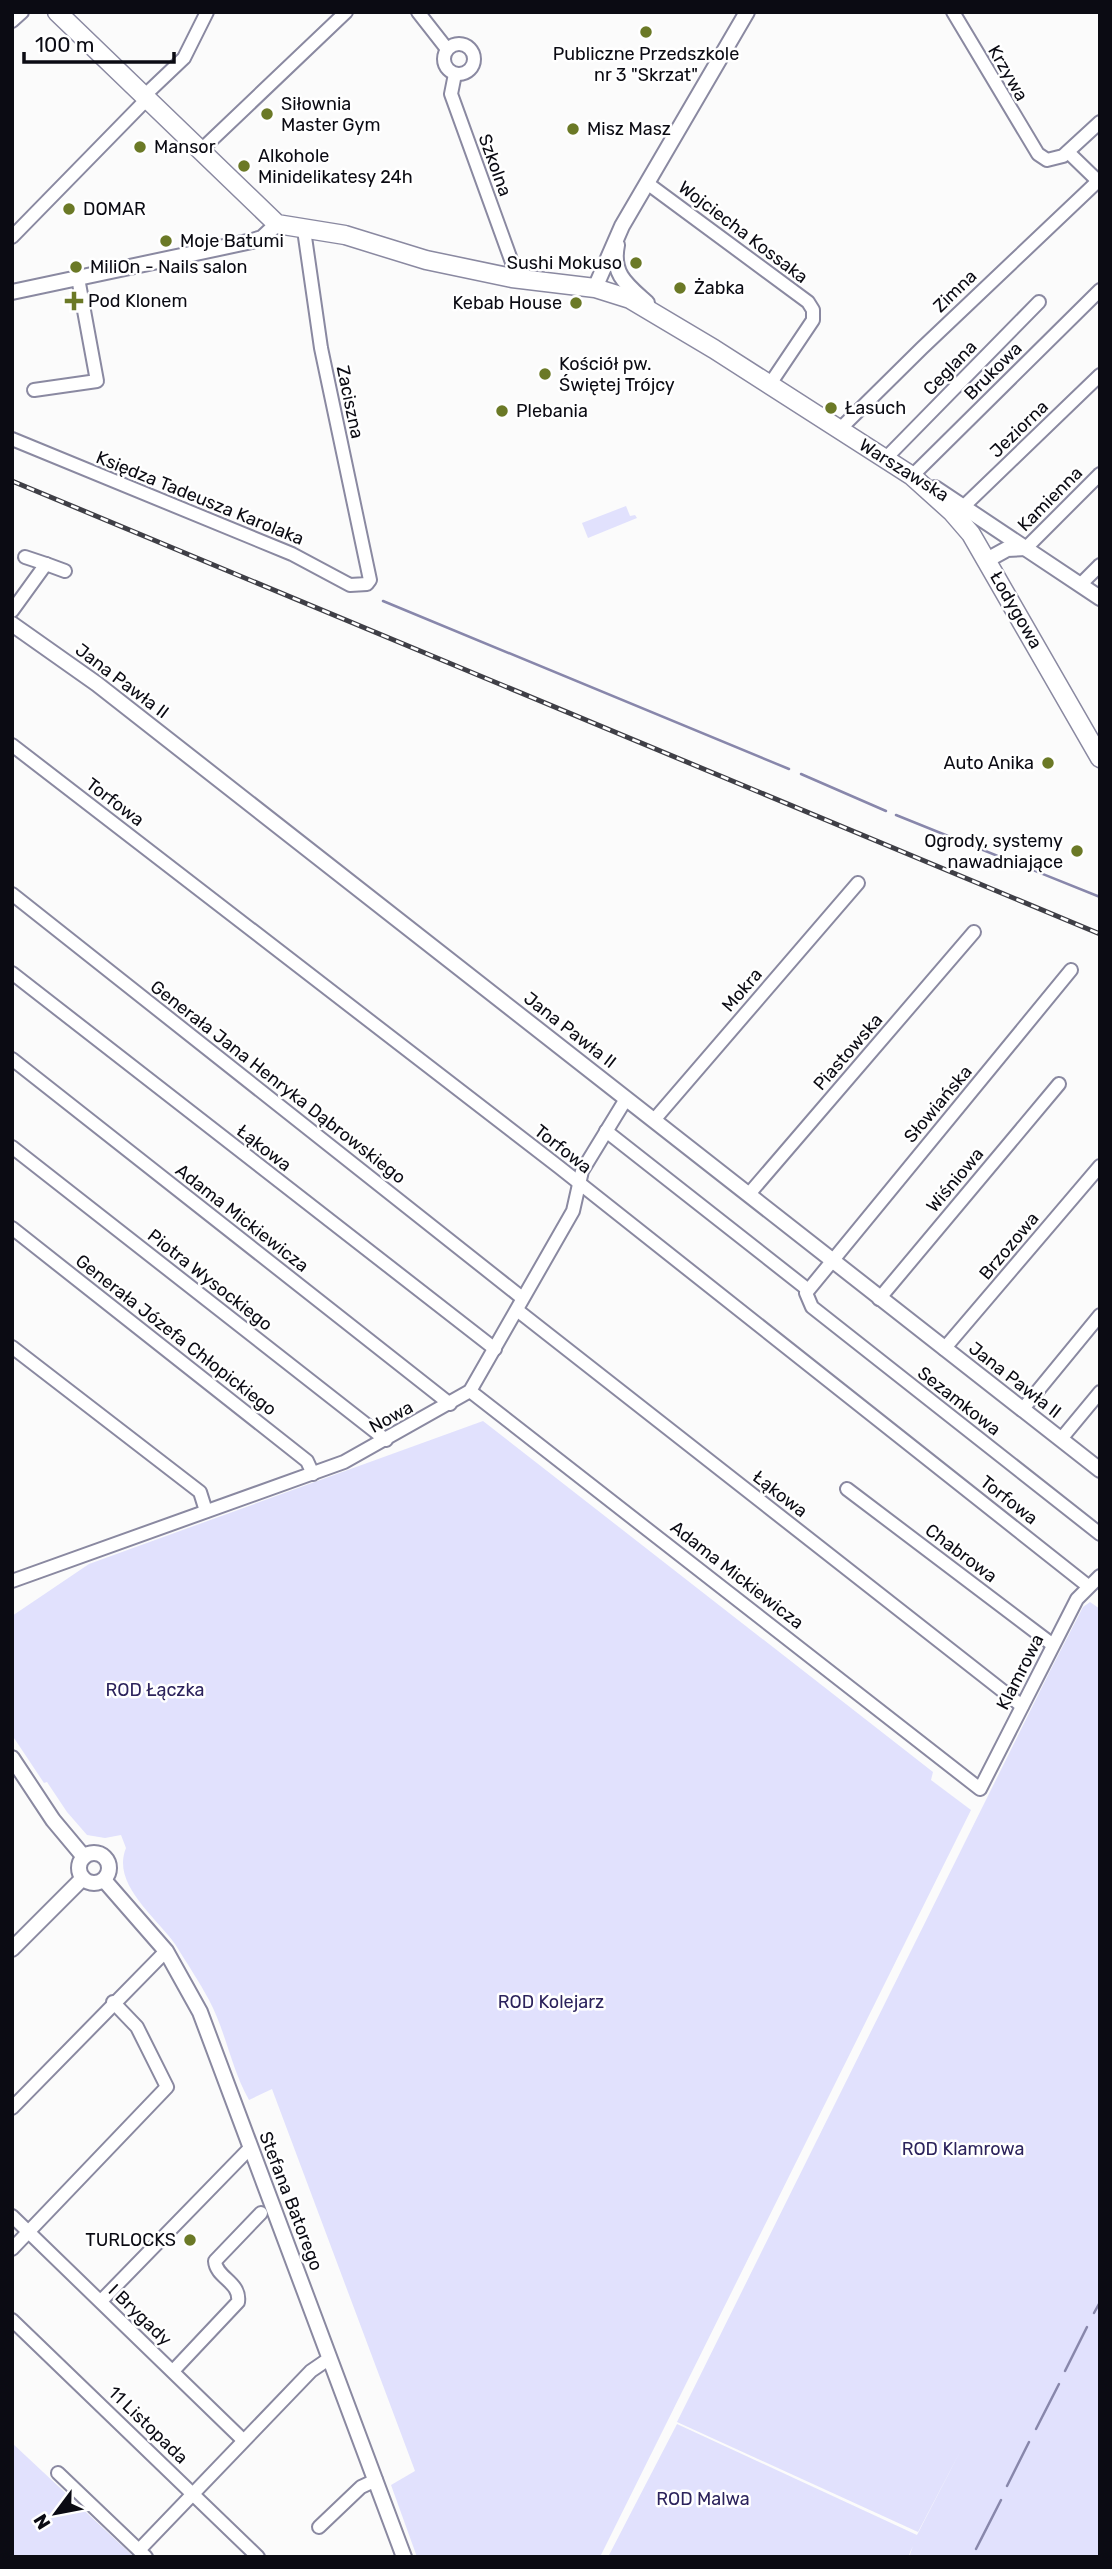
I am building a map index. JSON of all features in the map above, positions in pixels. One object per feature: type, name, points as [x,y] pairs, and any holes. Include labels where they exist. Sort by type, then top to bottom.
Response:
[{"type":"main road","points":[[57,12],[277,224]]},
{"type":"main road","name":"Warszawska","points":[[277,224],[345,235],[426,260],[512,278],[596,288],[630,299],[661,315],[912,476]]},
{"type":"main road","name":"Łodygowa","points":[[912,476],[952,512],[971,534],[1100,758]]},
{"type":"street","points":[[12,21],[22,12]]},
{"type":"street","points":[[12,237],[184,58],[207,12]]},
{"type":"street","points":[[200,151],[346,12]]},
{"type":"street","name":"Szkolna","points":[[418,12],[447,49],[444,62],[447,69],[455,74],[451,94],[513,268]]},
{"type":"street","points":[[596,288],[622,226],[747,12]]},
{"type":"street","name":"Krzywa","points":[[953,12],[1034,150],[1047,160],[1057,159],[1068,152]]},
{"type":"street","points":[[447,49],[463,44],[473,52],[471,68],[455,74]]},
{"type":"street","points":[[1099,182],[1068,152],[1100,122]]},
{"type":"street","name":"Zimna","points":[[840,429],[912,357],[1099,182]]},
{"type":"street","name":"Wojciecha Kossaka","points":[[647,183],[808,302],[813,310],[813,320],[770,384]]},
{"type":"street","points":[[12,292],[252,241],[262,238],[277,224]]},
{"type":"street","points":[[622,226],[616,251],[618,273],[626,285],[661,315]]},
{"type":"street","name":"Zaciszna","points":[[304,230],[321,348],[370,580]]},
{"type":"street","points":[[34,390],[97,381],[78,278]]},
{"type":"street","name":"Brukowa","points":[[912,476],[1100,290]]},
{"type":"street","name":"Ceglana","points":[[885,458],[1039,302]]},
{"type":"street","name":"Jeziorna","points":[[963,507],[1100,376]]},
{"type":"street","name":"Księdza Tadeusza Karolaka","points":[[12,439],[292,554],[350,585],[364,586],[370,580]]},
{"type":"street","name":"Kamienna","points":[[1026,548],[1100,474]]},
{"type":"street","name":"Warszawska","points":[[912,476],[1100,598]]},
{"type":"street","points":[[987,560],[1007,549],[1026,548]]},
{"type":"street","points":[[25,557],[65,571]]},
{"type":"street","points":[[12,611],[46,564]]},
{"type":"street","points":[[1080,585],[1100,565]]},
{"type":"street","name":"Jana Pawła II","points":[[12,624],[97,684],[1100,1470]]},
{"type":"street","name":"Torfowa","points":[[12,745],[579,1184],[1088,1586]]},
{"type":"street","name":"Mokra","points":[[654,1120],[858,883]]},
{"type":"street","name":"Generała Jana Henryka Dąbrowskiego","points":[[12,894],[521,1297]]},
{"type":"street","name":"Piastowska","points":[[749,1195],[974,932]]},
{"type":"street","name":"Słowiańska","points":[[831,1260],[1071,970]]},
{"type":"street","name":"Łąkowa","points":[[12,973],[495,1349]]},
{"type":"street","name":"Adama Mickiewicza","points":[[12,1059],[450,1404]]},
{"type":"street","name":"Wiśniowa","points":[[879,1299],[1059,1084]]},
{"type":"street","name":"Nowa","points":[[12,1581],[344,1462],[470,1391],[517,1310],[521,1297],[573,1211],[582,1171],[626,1099]]},
{"type":"street","name":"Sezamkowa","points":[[606,1131],[807,1289],[806,1297],[812,1307],[1100,1534]]},
{"type":"street","name":"Piotra Wysockiego","points":[[12,1147],[386,1440]]},
{"type":"street","name":"Brzozowa","points":[[944,1349],[1100,1166]]},
{"type":"street","name":"Generała Józefa Chłopickiego","points":[[12,1228],[307,1461],[313,1474]]},
{"type":"street","points":[[807,1289],[831,1260]]},
{"type":"street","name":"Łąkowa","points":[[517,1310],[1021,1706]]},
{"type":"street","points":[[1022,1410],[1100,1315]]},
{"type":"street","points":[[12,1347],[200,1492],[206,1511]]},
{"type":"street","name":"Adama Mickiewicza","points":[[470,1391],[772,1624],[980,1789]]},
{"type":"street","points":[[1060,1439],[1100,1392]]},
{"type":"street","name":"Chabrowa","points":[[847,1489],[1053,1645]]},
{"type":"street","name":"Klamrowa","points":[[980,1789],[1077,1600],[1100,1576]]},
{"type":"street","points":[[12,1758],[18,1778],[84,1857]]},
{"type":"street","points":[[98,1853],[107,1860],[109,1871],[104,1880],[93,1883],[83,1878],[79,1867],[84,1857],[98,1853]]},
{"type":"street","points":[[12,1949],[83,1878]]},
{"type":"street","name":"Stefana Batorego","points":[[104,1880],[166,1951],[207,2028],[404,2557]]},
{"type":"street","points":[[12,2108],[113,2002],[166,1951]]},
{"type":"street","points":[[12,2249],[167,2087],[137,2026],[113,2002]]},
{"type":"street","points":[[101,2301],[250,2148]]},
{"type":"street","points":[[173,2371],[237,2302],[236,2290],[218,2271],[215,2261],[261,2213]]},
{"type":"street","name":"I Brygady","points":[[12,2216],[243,2440]]},
{"type":"street","name":"11 Listopada","points":[[12,2320],[258,2557]]},
{"type":"street","points":[[58,2473],[142,2553],[243,2440],[311,2371],[330,2358]]},
{"type":"street","points":[[319,2527],[361,2487],[376,2480]]},
{"type":"green space","points":[[626,506],[630,516],[635,515],[637,518],[588,538],[582,523]]},
{"type":"green space","name":"ROD Kolejarz","points":[[483,1421],[933,1772],[931,1780],[971,1810],[600,2557],[417,2557],[391,2485],[415,2471],[272,2089],[249,2100],[205,1993],[175,1944],[130,1887],[123,1861],[126,1848],[121,1835],[105,1838],[87,1835],[67,1812],[47,1782],[44,1783],[12,1735],[12,1616],[89,1564]]},
{"type":"green space","name":"ROD Klamrowa","points":[[1090,1602],[1100,1609],[1100,2557],[909,2557],[913,2546],[908,2557],[608,2557],[677,2424],[917,2535],[962,2448],[918,2532],[677,2422],[1049,1673],[1083,1607]]},
{"type":"green space","points":[[12,2443],[134,2557],[12,2557]]},
{"type":"waterway","points":[[383,601],[789,769]]},
{"type":"waterway","points":[[801,774],[886,811]]},
{"type":"waterway","points":[[896,815],[1100,897]]},
{"type":"waterway","points":[[1094,2313],[1100,2302]]},
{"type":"waterway","points":[[1065,2371],[1087,2327]]},
{"type":"waterway","points":[[1036,2429],[1059,2384]]},
{"type":"waterway","points":[[1007,2486],[1029,2442]]},
{"type":"waterway","points":[[976,2549],[1001,2500]]},
{"type":"railway","points":[[12,481],[1100,934]]},
{"type":"place","name":"Publiczne Przedszkole nr 3 \"Skrzat\"","points":[[646,32]]},
{"type":"place","name":"Siłownia Master Gym","points":[[267,114]]},
{"type":"place","name":"Misz Masz","points":[[573,129]]},
{"type":"place","name":"Mansor","points":[[140,147]]},
{"type":"place","name":"Alkohole Minidelikatesy 24h","points":[[244,166]]},
{"type":"place","name":"DOMAR","points":[[69,209]]},
{"type":"place","name":"Moje Batumi","points":[[166,241]]},
{"type":"place","name":"Sushi Mokuso","points":[[636,263]]},
{"type":"place","name":"MiliOn - Nails salon","points":[[76,267]]},
{"type":"place","name":"Żabka","points":[[680,288]]},
{"type":"place","name":"Pod Klonem","points":[[74,301]]},
{"type":"place","name":"Kebab House","points":[[576,303]]},
{"type":"place","name":"Kościół pw. Świętej Trójcy","points":[[545,374]]},
{"type":"place","name":"Łasuch","points":[[831,408]]},
{"type":"place","name":"Plebania","points":[[502,411]]},
{"type":"place","name":"Auto Anika","points":[[1048,763]]},
{"type":"place","name":"Ogrody, systemy nawadniające","points":[[1077,851]]},
{"type":"place","name":"TURLOCKS","points":[[190,2240]]},
{"type":"park label","name":"ROD Łączka","points":[[155,1690]]},
{"type":"park label","name":"ROD Malwa","points":[[703,2499]]}]
